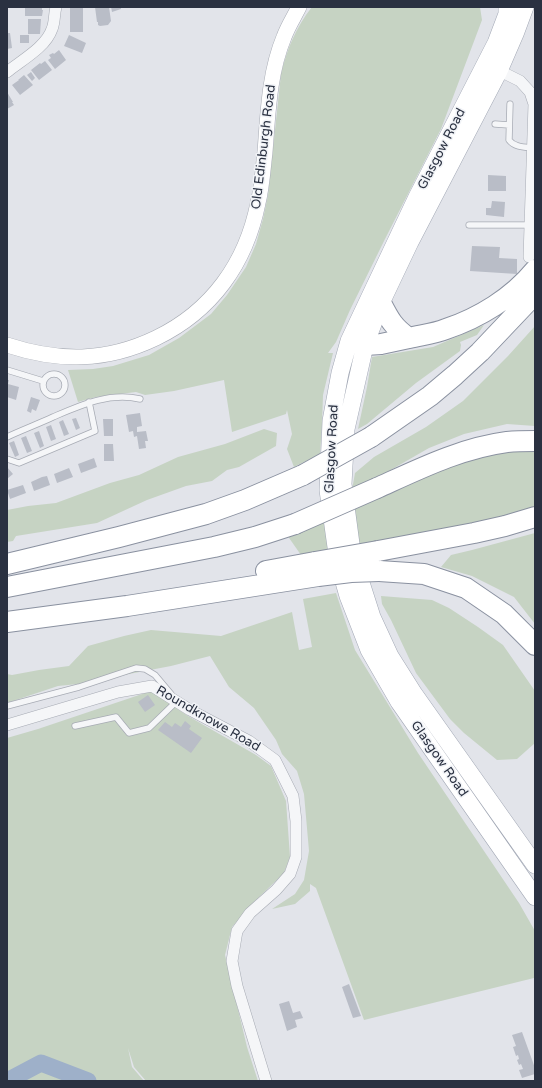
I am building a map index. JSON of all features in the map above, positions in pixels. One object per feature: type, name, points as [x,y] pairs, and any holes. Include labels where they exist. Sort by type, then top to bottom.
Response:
[{"type":"highway","points":[[365,344],[381,344],[444,330],[474,318],[499,303],[521,284],[532,263]]},
{"type":"highway","points":[[507,325],[535,288]]},
{"type":"highway","points":[[7,564],[206,514],[245,500],[303,475],[371,437],[430,396],[480,352],[535,294]]},
{"type":"highway","points":[[381,303],[392,324],[409,338]]},
{"type":"highway","points":[[7,587],[214,547],[255,537],[294,524],[459,453],[507,442],[535,441]]},
{"type":"highway","points":[[7,622],[127,606],[317,569],[378,550],[474,534],[535,517]]},
{"type":"highway","points":[[7,619],[317,569],[351,572],[378,570],[424,574],[466,588],[504,614],[535,645]]},
{"type":"main road","name":"Old Edinburgh Road","points":[[7,345],[43,355],[84,358],[126,350],[150,341],[174,328],[196,312],[215,294],[226,280],[242,254],[253,226],[262,182],[267,124],[275,68],[284,36],[299,7]]},
{"type":"main road","name":"Glasgow Road","points":[[507,7],[507,14],[496,43],[492,67],[381,303],[365,344],[346,429],[343,484],[354,559],[363,593],[380,636],[401,674],[535,865]]},
{"type":"main road","name":"Glasgow Road","points":[[525,7],[515,34],[492,67],[417,197],[349,341],[340,373],[331,421],[328,490],[338,561],[348,596],[369,650],[399,702],[535,897]]},
{"type":"main road","points":[[331,421],[353,348],[356,345],[365,344]]},
{"type":"street","points":[[7,72],[46,40],[53,26],[56,7]]},
{"type":"street","points":[[492,67],[520,81],[530,92],[534,104],[530,225],[532,263]]},
{"type":"street","name":"Roundknowe Road","points":[[7,725],[118,692],[152,686],[190,710],[249,740],[275,760],[293,796],[296,821],[296,857],[290,874],[276,890],[250,913],[237,931],[232,961],[237,986],[266,1081]]},
{"type":"lane","points":[[510,104],[510,142],[517,146],[533,148]]},
{"type":"lane","points":[[495,124],[509,125]]},
{"type":"lane","points":[[469,225],[530,225]]},
{"type":"lane","points":[[7,370],[43,381]]},
{"type":"lane","points":[[50,375],[60,375],[64,380],[63,392],[58,395],[50,396],[44,391],[42,385],[43,381],[50,375]]},
{"type":"lane","points":[[7,437],[89,402],[120,397],[140,399]]},
{"type":"lane","points":[[7,459],[19,463],[95,431],[89,402]]},
{"type":"lane","points":[[7,706],[79,687],[136,668],[145,668],[155,675],[177,701],[149,728],[129,733],[116,717],[75,726]]},
{"type":"green space","points":[[312,7],[480,7],[482,20],[441,129],[350,310],[336,342],[328,353],[333,353],[323,395],[320,454],[294,467],[287,449],[292,434],[287,410],[286,414],[232,432],[224,380],[174,391],[145,395],[136,392],[96,397],[78,402],[68,370],[93,369],[113,366],[149,355],[179,338],[211,314],[227,295],[246,267],[256,244],[268,195],[281,74],[293,39],[301,22]]},
{"type":"green space","points":[[484,325],[477,335],[460,342],[460,351],[416,383],[367,424],[358,429],[372,357],[433,347]]},
{"type":"green space","points":[[535,326],[535,426],[507,424],[464,434],[429,448],[368,483],[352,490],[355,473],[374,457],[426,427],[463,401],[508,356]]},
{"type":"green space","points":[[264,429],[277,433],[276,446],[239,467],[227,470],[212,481],[186,486],[147,500],[97,523],[16,536],[13,541],[7,542],[7,510],[56,503],[110,483],[139,475],[178,457],[225,444]]},
{"type":"green space","points":[[535,449],[535,507],[486,521],[357,545],[352,509],[437,470],[494,452]]},
{"type":"green space","points":[[324,521],[330,549],[301,555],[287,535]]},
{"type":"green space","points":[[535,533],[535,624],[514,597],[472,576],[441,567],[451,555]]},
{"type":"green space","points":[[336,593],[355,650],[418,753],[519,903],[535,931],[535,979],[534,978],[364,1020],[316,888],[310,884],[310,891],[295,904],[272,909],[295,894],[304,880],[309,851],[304,794],[297,771],[282,754],[276,740],[254,708],[229,687],[210,656],[171,666],[113,677],[98,682],[58,686],[7,703],[7,674],[12,675],[69,666],[88,646],[151,630],[221,636],[292,612],[299,650],[312,647],[303,599]]},
{"type":"green space","points":[[381,596],[432,600],[449,608],[503,645],[535,691],[535,743],[517,759],[497,760],[464,733],[450,719],[416,673],[382,604]]},
{"type":"green space","points":[[151,691],[188,716],[256,755],[271,766],[286,801],[290,857],[284,873],[254,902],[232,927],[225,955],[247,1047],[258,1081],[146,1081],[134,1067],[128,1048],[132,1067],[144,1081],[7,1081],[7,738]]},
{"type":"building","points":[[25,7],[42,7],[42,16],[25,16]]},
{"type":"building","points":[[70,7],[83,7],[83,32],[70,32]]},
{"type":"building","points":[[95,7],[109,7],[111,21],[108,25],[98,25]]},
{"type":"building","points":[[111,7],[121,7],[121,9],[112,12]]},
{"type":"building","points":[[28,19],[41,19],[40,34],[28,34]]},
{"type":"building","points":[[7,33],[10,33],[12,48],[7,49]]},
{"type":"building","points":[[20,35],[29,35],[29,43],[20,43]]},
{"type":"building","points":[[69,35],[86,43],[82,53],[64,46]]},
{"type":"building","points":[[59,50],[66,60],[55,69],[48,60],[51,58],[49,55],[54,54]]},
{"type":"building","points":[[45,61],[52,70],[39,80],[31,70]]},
{"type":"building","points":[[31,72],[35,78],[32,81],[27,75]]},
{"type":"building","points":[[24,75],[33,85],[20,95],[12,85]]},
{"type":"building","points":[[7,92],[14,105],[7,109]]},
{"type":"building","points":[[488,175],[506,176],[506,191],[488,191]]},
{"type":"building","points":[[492,201],[505,202],[504,217],[486,215],[486,208],[491,208]]},
{"type":"building","points":[[472,246],[500,247],[499,258],[517,259],[517,274],[470,271]]},
{"type":"building","points":[[7,380],[9,380],[8,384],[19,387],[16,400],[7,397]]},
{"type":"building","points":[[31,397],[40,400],[36,411],[32,409],[31,413],[27,411]]},
{"type":"building","points":[[140,413],[142,426],[137,427],[137,432],[146,431],[148,441],[145,441],[146,448],[139,449],[137,436],[134,437],[133,431],[129,432],[126,415]]},
{"type":"building","points":[[76,418],[80,428],[76,430],[72,419]]},
{"type":"building","points":[[103,419],[113,419],[113,436],[104,436]]},
{"type":"building","points":[[63,420],[69,434],[64,436],[59,422]]},
{"type":"building","points":[[51,425],[56,439],[51,441],[46,427]]},
{"type":"building","points":[[39,431],[44,446],[40,448],[34,433]]},
{"type":"building","points":[[26,436],[32,451],[27,453],[21,438]]},
{"type":"building","points":[[14,441],[19,455],[15,457],[9,443]]},
{"type":"building","points":[[104,444],[113,444],[114,461],[104,461]]},
{"type":"building","points":[[94,458],[97,467],[81,473],[78,464]]},
{"type":"building","points":[[7,467],[13,474],[7,479]]},
{"type":"building","points":[[69,468],[73,477],[57,483],[54,474]]},
{"type":"building","points":[[47,476],[50,485],[34,491],[31,482]]},
{"type":"building","points":[[23,485],[26,493],[10,499],[7,490]]},
{"type":"building","points":[[148,695],[155,705],[145,712],[138,702]]},
{"type":"building","points":[[185,721],[191,726],[189,729],[202,738],[191,753],[158,730],[165,722],[172,727],[175,723],[181,727]]},
{"type":"building","points":[[349,984],[361,1016],[353,1018],[342,987]]},
{"type":"building","points":[[289,1001],[293,1013],[300,1011],[303,1018],[295,1020],[297,1027],[287,1031],[279,1004]]},
{"type":"building","points":[[522,1032],[535,1068],[535,1074],[522,1078],[519,1070],[523,1069],[517,1060],[519,1059],[518,1055],[516,1056],[513,1047],[516,1046],[512,1035]]},
{"type":"waterway","points":[[7,1081],[41,1063],[88,1081]]}]
